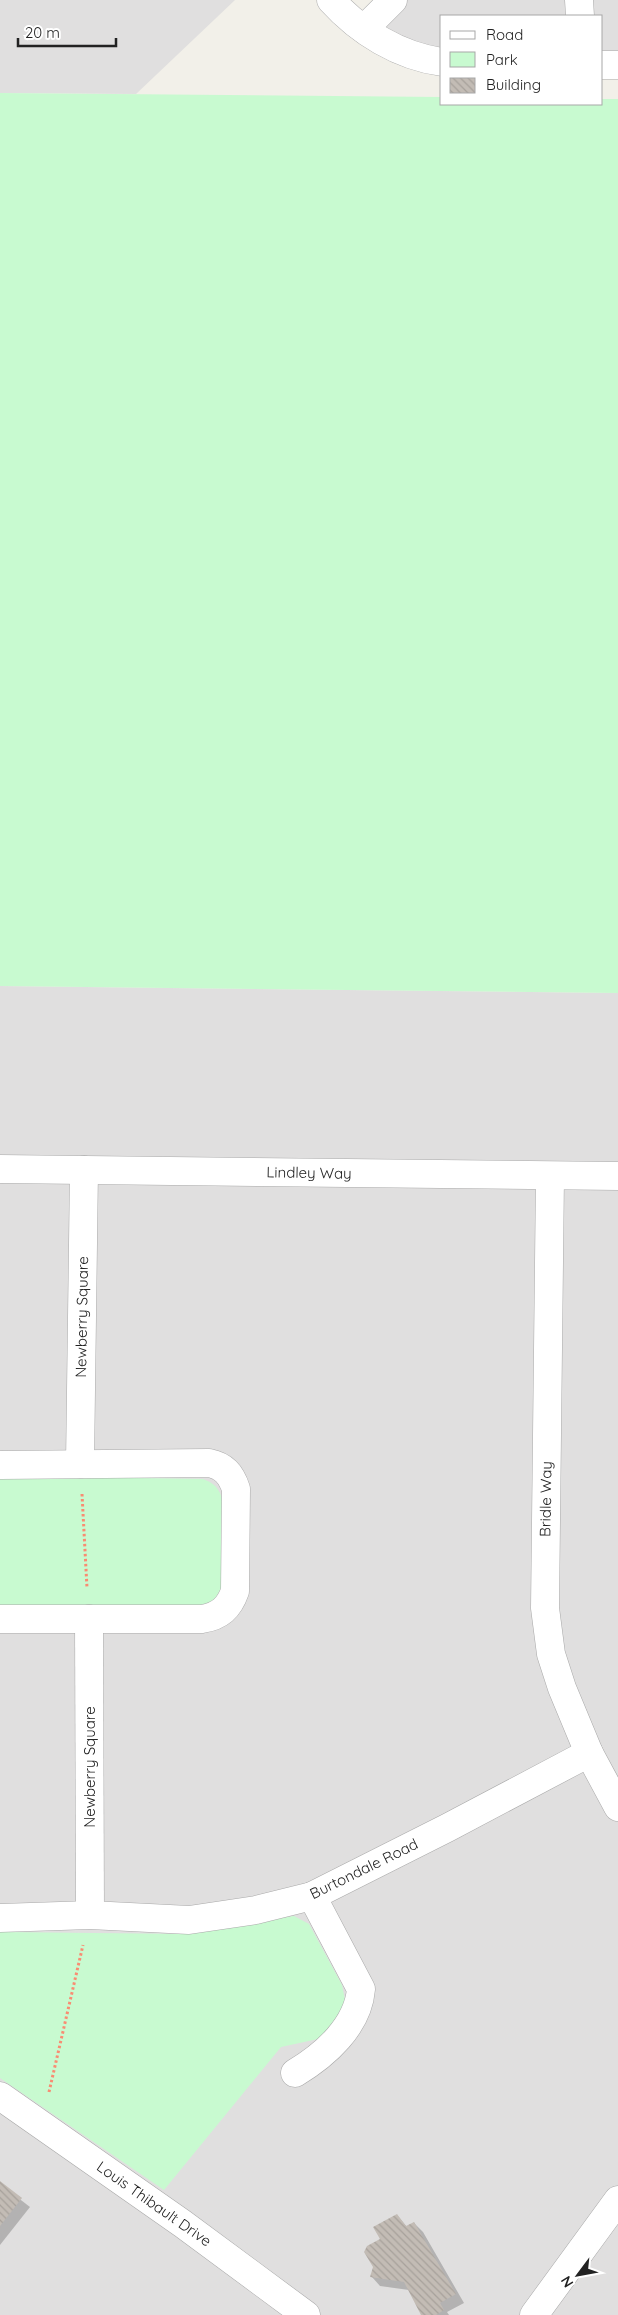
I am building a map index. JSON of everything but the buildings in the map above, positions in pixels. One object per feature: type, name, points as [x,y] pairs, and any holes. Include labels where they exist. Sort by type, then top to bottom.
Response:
[{"type":"street","points":[[331,0],[383,43],[404,54],[440,62]]},
{"type":"street","points":[[364,29],[392,0]]},
{"type":"street","points":[[579,0],[580,15]]},
{"type":"street","points":[[603,65],[618,65]]},
{"type":"street","name":"Lindley Way","points":[[0,1169],[618,1176]]},
{"type":"street","name":"Newberry Square","points":[[80,1464],[84,1170]]},
{"type":"street","name":"Bridle Way","points":[[550,1176],[545,1608],[551,1654],[588,1753],[618,1807]]},
{"type":"street","points":[[0,1465],[208,1462],[224,1469],[232,1478],[236,1489],[235,1591],[224,1611],[214,1617],[202,1619],[0,1620]]},
{"type":"street","name":"Newberry Square","points":[[89,1619],[90,1915]]},
{"type":"street","name":"Burtondale Road","points":[[0,1918],[90,1915],[189,1920],[256,1910],[312,1896],[447,1828],[588,1753]]},
{"type":"street","points":[[295,2073],[317,2060],[350,2023],[361,1996],[361,1989],[354,1974],[312,1896]]},
{"type":"street","name":"Louis Thibault Drive","points":[[0,2096],[183,2224],[306,2315]]},
{"type":"street","points":[[534,2315],[618,2200]]},
{"type":"path","points":[[80,1464],[89,1619]]},
{"type":"path","points":[[42,2125],[90,1915]]},
{"type":"shaded area","points":[[0,0],[235,0],[136,94],[0,93]]},
{"type":"shaded area","points":[[390,0],[618,0],[618,63],[603,63],[603,15],[440,15],[440,58],[382,40]]},
{"type":"shaded area","points":[[0,986],[618,993],[618,2315],[0,2315]]},
{"type":"green space","points":[[0,93],[440,97],[440,105],[603,105],[603,99],[618,99],[618,993],[0,986]]},
{"type":"green space","points":[[0,1476],[203,1479],[208,1481],[217,1488],[222,1501],[224,1524],[222,1587],[213,1602],[205,1607],[0,1607]]},
{"type":"green space","points":[[294,1916],[309,1924],[342,1985],[345,2000],[343,2007],[327,2033],[318,2039],[281,2047],[164,2190],[0,2078],[0,1932],[186,1934]]}]
